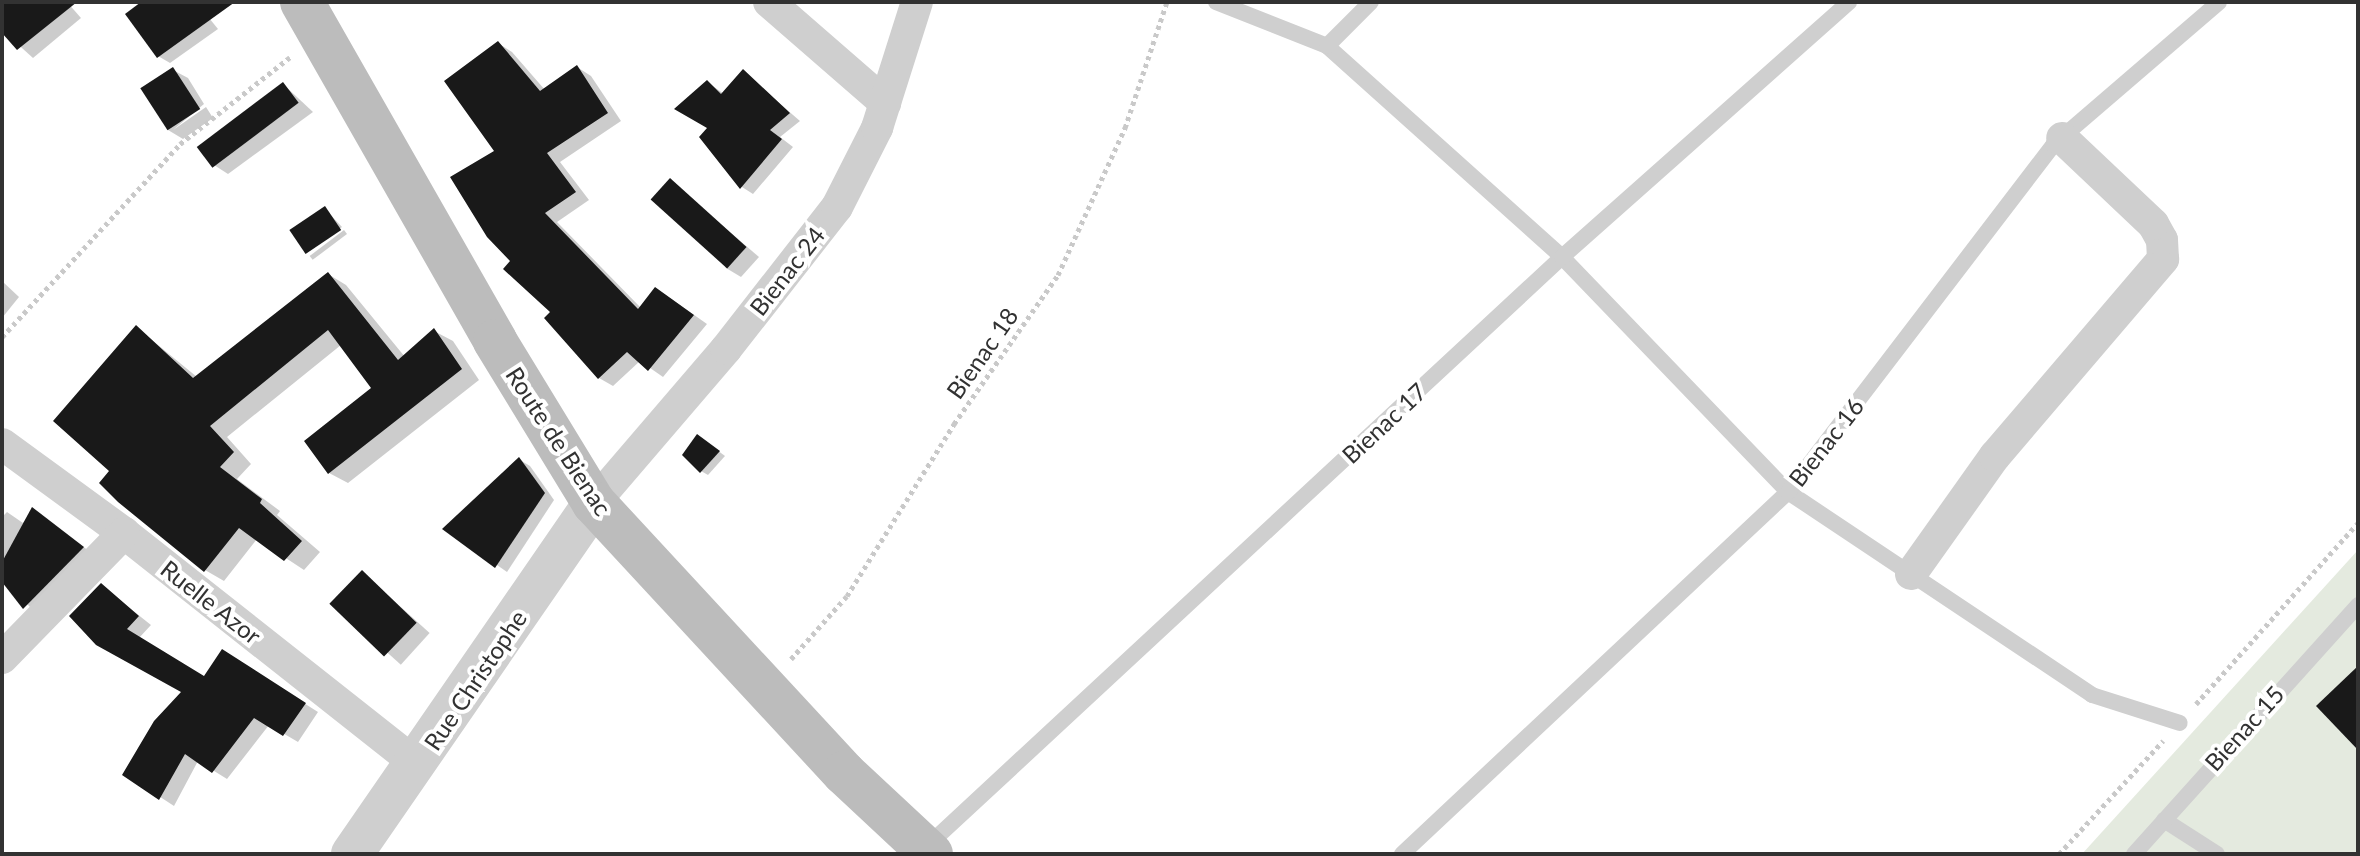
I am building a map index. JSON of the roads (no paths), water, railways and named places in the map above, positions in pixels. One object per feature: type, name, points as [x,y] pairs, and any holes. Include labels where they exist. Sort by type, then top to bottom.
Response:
[{"type":"main road","name":"Route de Bienac","points":[[311,18],[495,341],[594,503],[765,689],[928,852]]},
{"type":"street","points":[[769,2],[885,103]]},
{"type":"street","name":"Bienac 24","points":[[594,503],[726,349],[837,207],[885,103],[917,2]]},
{"type":"street","points":[[1911,574],[1995,456],[2163,259],[2162,240],[2153,224],[2062,138]]},
{"type":"street","name":"Ruelle Azor","points":[[2,444],[124,533],[417,764]]},
{"type":"street","name":"Rue Christophe","points":[[352,854],[417,764],[594,503]]},
{"type":"street","points":[[2,658],[124,533]]},
{"type":"lane","points":[[1216,2],[1327,46],[1562,257],[1788,492],[2092,695],[2180,723]]},
{"type":"lane","points":[[1327,46],[1371,2]]},
{"type":"lane","name":"Bienac 17","points":[[928,852],[1562,257],[1849,2]]},
{"type":"lane","name":"Bienac 16","points":[[1402,854],[1788,492],[2062,138],[2219,2]]},
{"type":"lane","name":"Bienac 15","points":[[2134,854],[2358,605]]},
{"type":"lane","points":[[2164,820],[2217,854]]}]
